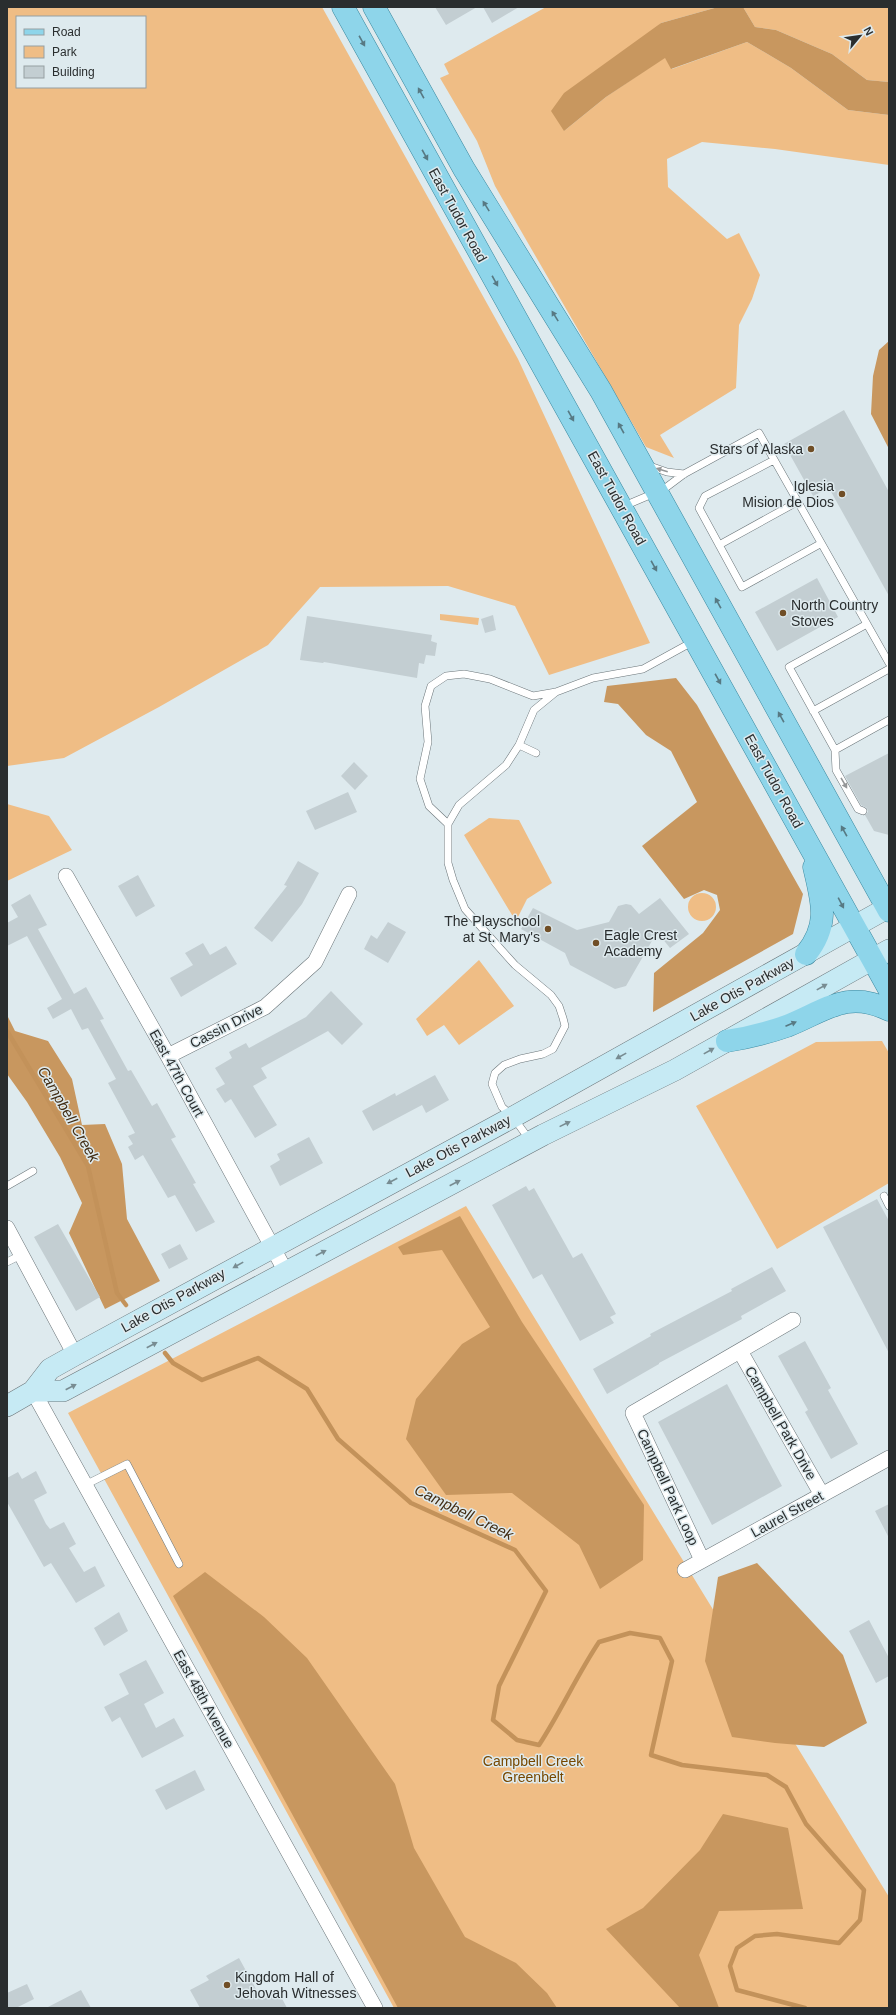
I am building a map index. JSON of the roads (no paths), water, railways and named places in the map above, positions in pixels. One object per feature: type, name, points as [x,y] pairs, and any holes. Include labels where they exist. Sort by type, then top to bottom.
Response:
[{"type":"main road","name":"East Tudor Road","points":[[343,7],[810,845],[854,927],[881,955],[889,989]]},
{"type":"main road","name":"East Tudor Road","points":[[374,7],[461,164],[586,367],[888,909]]},
{"type":"main road","points":[[806,954],[818,936],[822,917],[820,895],[810,845]]},
{"type":"main road","points":[[863,865],[889,874]]},
{"type":"main road","name":"Lake Otis Parkway","points":[[7,1406],[33,1390],[50,1369],[272,1246],[513,1117],[888,909]]},
{"type":"main road","name":"Lake Otis Parkway","points":[[33,1390],[63,1391],[530,1142],[635,1090],[727,1041],[881,955]]},
{"type":"main road","points":[[727,1041],[770,1032],[831,1006],[850,1001],[868,1002],[889,1010]]},
{"type":"street","name":"East 47th Court","points":[[66,876],[168,1056],[286,1272]]},
{"type":"street","name":"Cassin Drive","points":[[168,1056],[265,1007],[316,962],[349,894]]},
{"type":"street","points":[[7,1228],[75,1355]]},
{"type":"street","points":[[740,1351],[793,1320]]},
{"type":"street","name":"Campbell Park Loop","points":[[702,1560],[633,1413],[740,1351]]},
{"type":"street","name":"Campbell Park Drive","points":[[740,1351],[822,1495]]},
{"type":"street","name":"East 48th Avenue","points":[[33,1390],[376,2008]]},
{"type":"street","name":"Laurel Street","points":[[685,1570],[889,1458]]},
{"type":"lane","points":[[622,507],[674,483],[684,474],[759,433],[820,544],[889,663]]},
{"type":"lane","points":[[774,460],[704,496],[699,508],[742,587],[820,544]]},
{"type":"lane","points":[[640,462],[667,472],[684,474]]},
{"type":"lane","points":[[719,545],[797,502]]},
{"type":"lane","points":[[863,811],[858,809],[836,770],[834,750],[789,667],[867,624]]},
{"type":"lane","points":[[448,824],[428,806],[420,779],[428,742],[425,706],[431,686],[446,676],[464,674],[490,679],[533,696],[556,692],[593,678],[643,669],[696,640]]},
{"type":"lane","points":[[813,711],[889,669]]},
{"type":"lane","points":[[530,1142],[513,1117],[502,1107],[492,1084],[495,1073],[504,1065],[554,1049],[564,1026],[563,1018],[559,1006],[551,995],[515,965],[465,909],[452,880],[448,863],[448,824],[459,805],[506,765],[519,745],[534,710],[556,692]]},
{"type":"lane","points":[[834,750],[889,720]]},
{"type":"lane","points":[[519,745],[536,753]]},
{"type":"lane","points":[[7,1186],[33,1172]]},
{"type":"lane","points":[[884,1196],[889,1206]]},
{"type":"lane","points":[[7,1262],[21,1255]]},
{"type":"lane","points":[[85,1485],[127,1464],[180,1564]]},
{"type":"waterway","name":"Campbell Creek","points":[[7,1031],[88,1166],[117,1293],[126,1305]]},
{"type":"waterway","name":"Campbell Creek","points":[[165,1353],[173,1363],[202,1380],[258,1358],[307,1389],[338,1439],[411,1503],[515,1550],[546,1591],[499,1686],[493,1720],[517,1740],[539,1745],[583,1667],[599,1642],[630,1633],[660,1638],[672,1661],[651,1755],[682,1765],[767,1775],[786,1787],[806,1824],[864,1890],[860,1920],[839,1943],[777,1934],[755,1936],[737,1948],[730,1966],[737,1990],[805,2008]]},
{"type":"place","name":"Stars of Alaska","points":[[811,449]]},
{"type":"place","name":"Iglesia Mision de Dios","points":[[842,494]]},
{"type":"place","name":"North Country Stoves","points":[[783,613]]},
{"type":"place","name":"The Playschool at St. Mary's","points":[[548,929]]},
{"type":"place","name":"Eagle Crest Academy","points":[[596,943]]},
{"type":"place","name":"Kingdom Hall of Jehovah Witnesses","points":[[227,1985]]},
{"type":"park label","name":"Campbell Creek Greenbelt","points":[[533,1770]]}]
